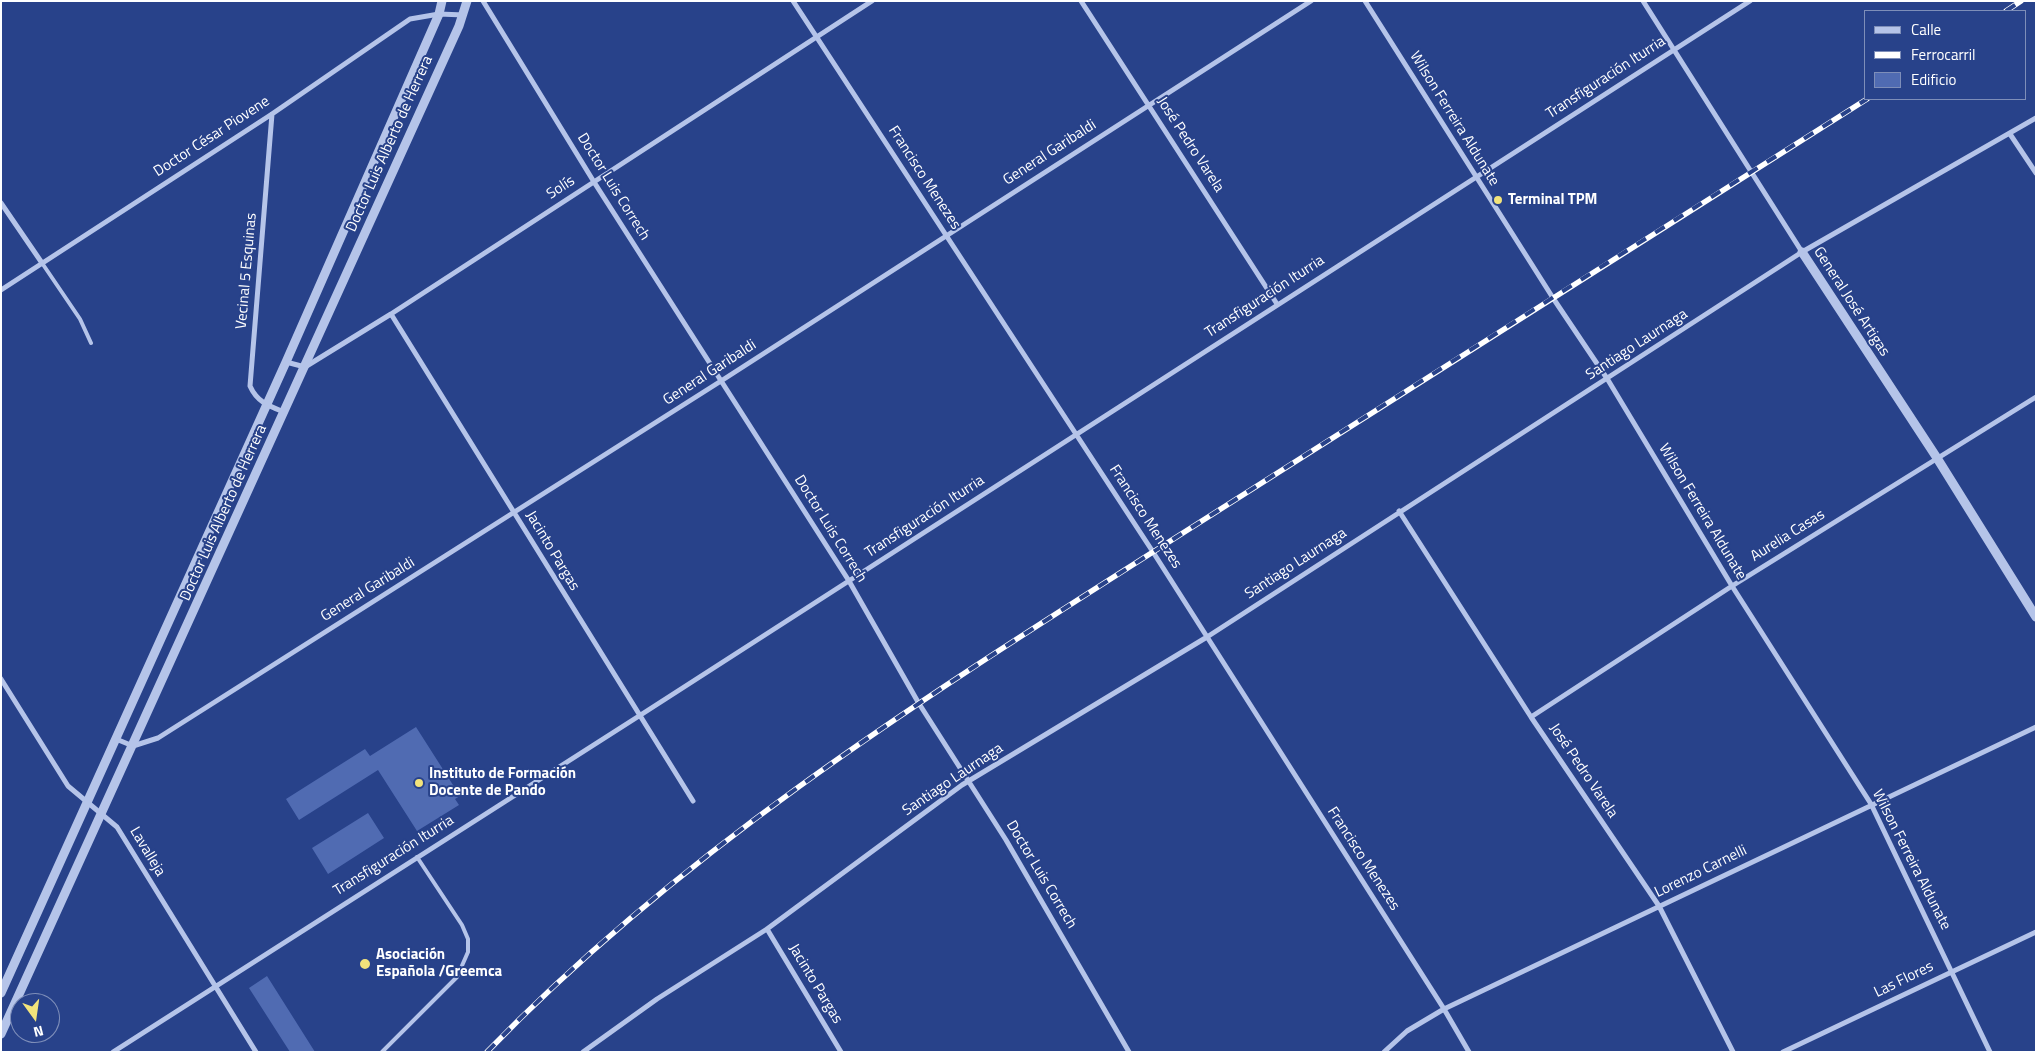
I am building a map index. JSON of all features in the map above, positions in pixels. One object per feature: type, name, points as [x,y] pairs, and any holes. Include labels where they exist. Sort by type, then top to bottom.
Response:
[{"type":"street","name":"Doctor Luis Alberto de Herrera","points":[[1,993],[286,362],[439,14],[442,1]]},
{"type":"street","name":"Doctor Luis Alberto de Herrera","points":[[1,1034],[464,15],[467,1]]},
{"type":"street","name":"Doctor Luis Correch","points":[[482,1],[594,182],[849,581],[918,702],[1006,840],[1129,1052]]},
{"type":"street","name":"Francisco Menezes","points":[[793,1],[1207,637],[1444,1009],[1469,1052]]},
{"type":"street","name":"Solís","points":[[305,367],[391,314],[872,1]]},
{"type":"street","name":"José Pedro Varela","points":[[1080,1],[1277,304]]},
{"type":"street","name":"General Garibaldi","points":[[133,746],[158,738],[721,381],[946,234],[1311,1]]},
{"type":"street","name":"Wilson Ferreira Aldunate","points":[[1365,1],[1608,380],[1732,586],[1871,804],[1953,971],[1990,1052]]},
{"type":"street","name":"General José Artigas","points":[[1643,1],[2036,617]]},
{"type":"street","name":"Transfiguración Iturria","points":[[113,1052],[1750,1]]},
{"type":"street","name":"Doctor César Piovene","points":[[1,290],[272,114],[410,19],[439,14],[464,15]]},
{"type":"street","name":"Vecinal 5 Esquinas","points":[[272,114],[250,386],[255,397],[266,405],[284,412]]},
{"type":"street","name":"Santiago Laurnaga","points":[[583,1052],[657,999],[768,929],[968,781],[1207,637],[1399,511],[1608,380],[1802,252],[2036,118]]},
{"type":"street","points":[[2010,134],[2036,173]]},
{"type":"street","points":[[1,203],[42,263]]},
{"type":"street","name":"Jacinto Pargas","points":[[391,314],[639,716],[693,800]]},
{"type":"street","points":[[286,362],[305,367]]},
{"type":"street","name":"Aurelia Casas","points":[[1532,717],[1732,586],[2036,397]]},
{"type":"street","name":"José Pedro Varela","points":[[1399,511],[1532,717],[1659,906],[1733,1052]]},
{"type":"street","name":"Lavalleja","points":[[1,679],[68,786],[117,827],[256,1052]]},
{"type":"street","name":"Lorenzo Carnelli","points":[[1384,1052],[1407,1031],[1444,1009],[2036,727]]},
{"type":"street","points":[[116,738],[133,746]]},
{"type":"street","name":"Jacinto Pargas","points":[[768,929],[841,1052]]},
{"type":"street","name":"Las Flores","points":[[1783,1052],[2036,932]]},
{"type":"lane","points":[[42,263],[80,319],[91,343]]},
{"type":"lane","points":[[382,1052],[457,977],[468,952],[468,939],[462,925],[416,857]]},
{"type":"building","name":"Instituto de Formación Docente de Pando","points":[[416,727],[460,796],[455,799],[459,805],[417,831],[378,770],[299,820],[286,799],[365,749],[370,756]]},
{"type":"building","points":[[368,813],[384,838],[328,874],[312,848]]},
{"type":"building","points":[[267,976],[315,1052],[290,1052],[249,988]]},
{"type":"railway","points":[[2008,10],[2021,1]]},
{"type":"railway","points":[[487,1052],[564,977],[645,906],[729,839],[904,713],[1084,596],[1865,100]]},
{"type":"place","name":"Terminal TPM","points":[[1498,200]]},
{"type":"place","name":"Instituto de Formación Docente de Pando","points":[[419,783]]},
{"type":"place","name":"Asociación Española /Greemca","points":[[365,964]]}]
